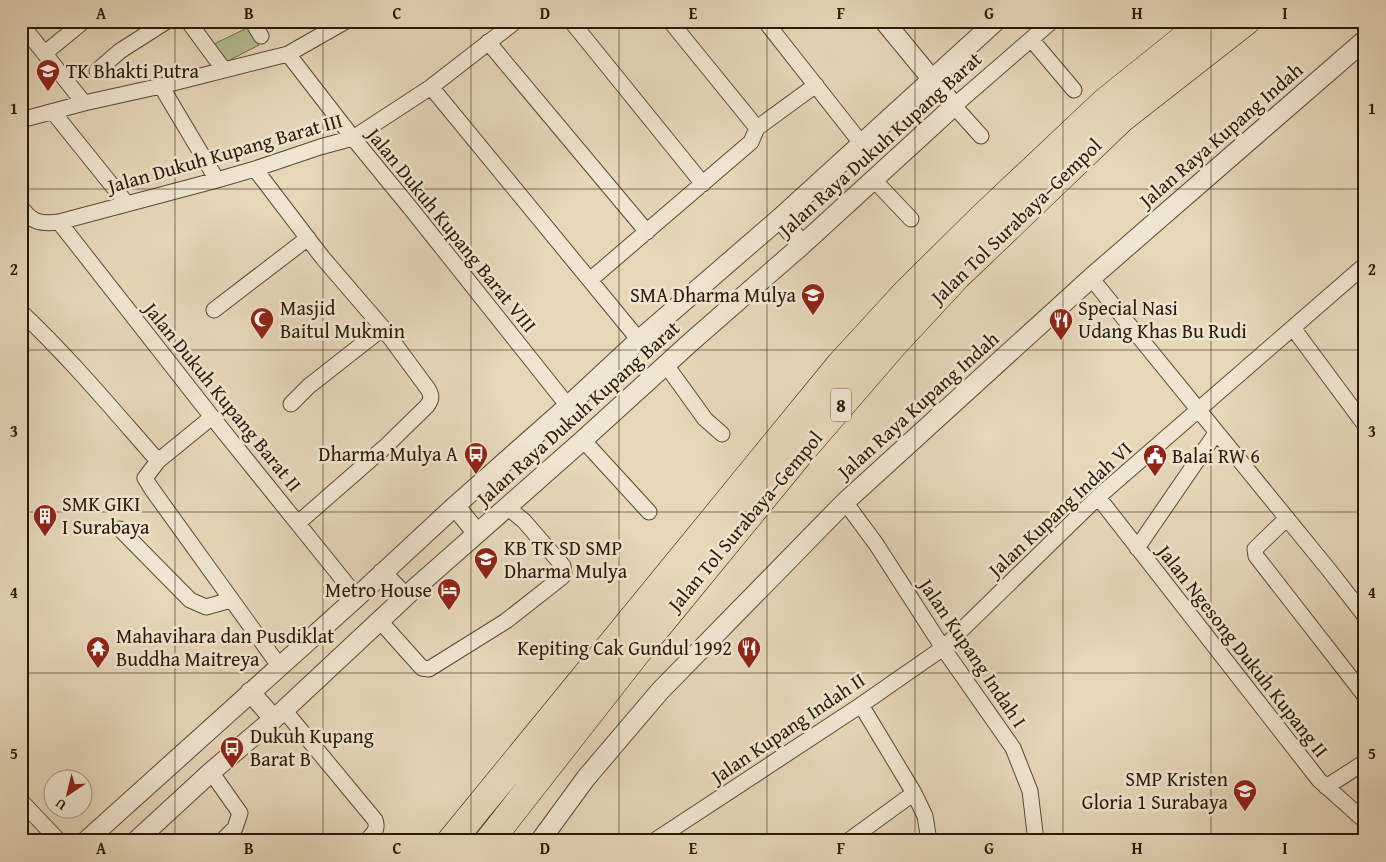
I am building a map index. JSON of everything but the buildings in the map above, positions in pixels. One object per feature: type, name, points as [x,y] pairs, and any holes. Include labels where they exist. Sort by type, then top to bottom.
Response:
[{"type":"highway","name":"Jalan Tol Surabaya–Gempol","points":[[451,841],[834,373],[900,300],[983,217],[1105,102],[1206,21]]},
{"type":"highway","name":"Jalan Tol Surabaya–Gempol","points":[[489,841],[644,643],[803,450],[892,346],[951,282],[1122,118],[1246,21]]},
{"type":"street","points":[[45,53],[84,21]]},
{"type":"street","points":[[97,71],[120,51],[167,21]]},
{"type":"street","points":[[188,21],[224,70]]},
{"type":"street","points":[[252,21],[261,36]]},
{"type":"street","points":[[21,120],[288,54],[346,21]]},
{"type":"street","name":"Jalan Dukuh Kupang Barat III","points":[[59,222],[256,169],[352,138],[431,87],[516,21]]},
{"type":"street","points":[[571,21],[703,184]]},
{"type":"street","points":[[670,21],[754,135]]},
{"type":"street","points":[[765,21],[861,143]]},
{"type":"street","points":[[884,21],[930,79],[981,136]]},
{"type":"street","name":"Jalan Raya Dukuh Kupang Barat","points":[[86,841],[639,340],[780,218],[930,79],[996,21]]},
{"type":"street","name":"Jalan Raya Dukuh Kupang Barat","points":[[136,841],[279,714],[379,620],[802,246],[954,106],[1052,21]]},
{"type":"street","points":[[21,24],[84,103]]},
{"type":"street","points":[[1032,39],[1074,90]]},
{"type":"street","name":"Jalan Raya Kupang Indah","points":[[540,841],[586,778],[660,691],[845,502],[1091,278],[1365,40]]},
{"type":"street","points":[[488,42],[647,232]]},
{"type":"street","name":"Jalan Dukuh Kupang Barat VIII","points":[[288,54],[352,138],[418,217],[568,406]]},
{"type":"street","points":[[590,280],[703,184],[754,135],[816,84]]},
{"type":"street","points":[[161,86],[216,180]]},
{"type":"street","points":[[431,87],[639,340]]},
{"type":"street","points":[[53,112],[127,204]]},
{"type":"street","points":[[256,169],[308,238],[383,328],[432,396],[427,406],[385,447],[298,523]]},
{"type":"street","points":[[874,180],[911,220]]},
{"type":"street","points":[[21,207],[30,217],[43,224],[59,222]]},
{"type":"street","points":[[780,218],[802,246]]},
{"type":"street","name":"Jalan Dukuh Kupang Barat II","points":[[59,222],[212,417],[357,597]]},
{"type":"street","points":[[214,310],[308,238]]},
{"type":"street","name":"Jalan Kupang Indah VI","points":[[944,648],[1098,497],[1365,265]]},
{"type":"street","points":[[1091,278],[1365,616]]},
{"type":"street","points":[[21,312],[41,330],[158,462]]},
{"type":"street","points":[[291,404],[310,386],[383,328]]},
{"type":"street","points":[[1293,328],[1365,425]]},
{"type":"street","points":[[666,365],[705,419],[722,434]]},
{"type":"street","points":[[212,417],[158,462],[145,475],[146,482],[280,667]]},
{"type":"street","points":[[1136,548],[1216,433]]},
{"type":"street","points":[[583,440],[649,512]]},
{"type":"street","name":"Jalan Ngesong Dukuh Kupang II","points":[[1098,497],[1136,548],[1326,787],[1365,821]]},
{"type":"street","name":"Jalan Kupang Indah I","points":[[845,502],[876,544],[944,648],[1013,748],[1030,791],[1036,841]]},
{"type":"street","points":[[455,506],[477,533]]},
{"type":"street","points":[[379,620],[422,668],[429,669],[506,621],[562,577],[564,574],[563,566],[524,521],[508,507]]},
{"type":"street","points":[[1287,518],[1255,549],[1256,556],[1365,696]]},
{"type":"street","points":[[120,529],[190,600],[206,607],[231,600]]},
{"type":"street","points":[[382,573],[405,597]]},
{"type":"street","name":"Jalan Kupang Indah II","points":[[654,841],[944,648]]},
{"type":"street","points":[[250,692],[279,714],[375,820],[376,830],[366,841]]},
{"type":"street","points":[[861,705],[914,793],[925,816],[929,841]]},
{"type":"street","points":[[1326,787],[1365,762]]},
{"type":"street","points":[[212,772],[240,813],[235,828],[222,841]]},
{"type":"street","points":[[848,841],[914,793]]},
{"type":"street","points":[[21,800],[58,841]]},
{"type":"green space","points":[[249,27],[259,45],[224,63],[214,44]]},
{"type":"place","name":"TK Bhakti Putra","points":[[48,92]]},
{"type":"place","name":"SMA Dharma Mulya","points":[[813,316]]},
{"type":"place","name":"Masjid Baitul Mukmin","points":[[262,340]]},
{"type":"place","name":"Special Nasi Udang Khas Bu Rudi","points":[[1061,341]]},
{"type":"place","name":"Dharma Mulya A","points":[[476,475]]},
{"type":"place","name":"Balai RW 6","points":[[1155,477]]},
{"type":"place","name":"SMK GIKI I Surabaya","points":[[45,537]]},
{"type":"place","name":"KB TK SD SMP Dharma Mulya","points":[[486,580]]},
{"type":"place","name":"Metro House","points":[[449,611]]},
{"type":"place","name":"Mahavihara dan Pusdiklat Buddha Maitreya","points":[[98,669]]},
{"type":"place","name":"Kepiting Cak Gundul 1992","points":[[749,669]]},
{"type":"place","name":"Dukuh Kupang Barat B","points":[[232,769]]},
{"type":"place","name":"SMP Kristen Gloria 1 Surabaya","points":[[1245,812]]}]
